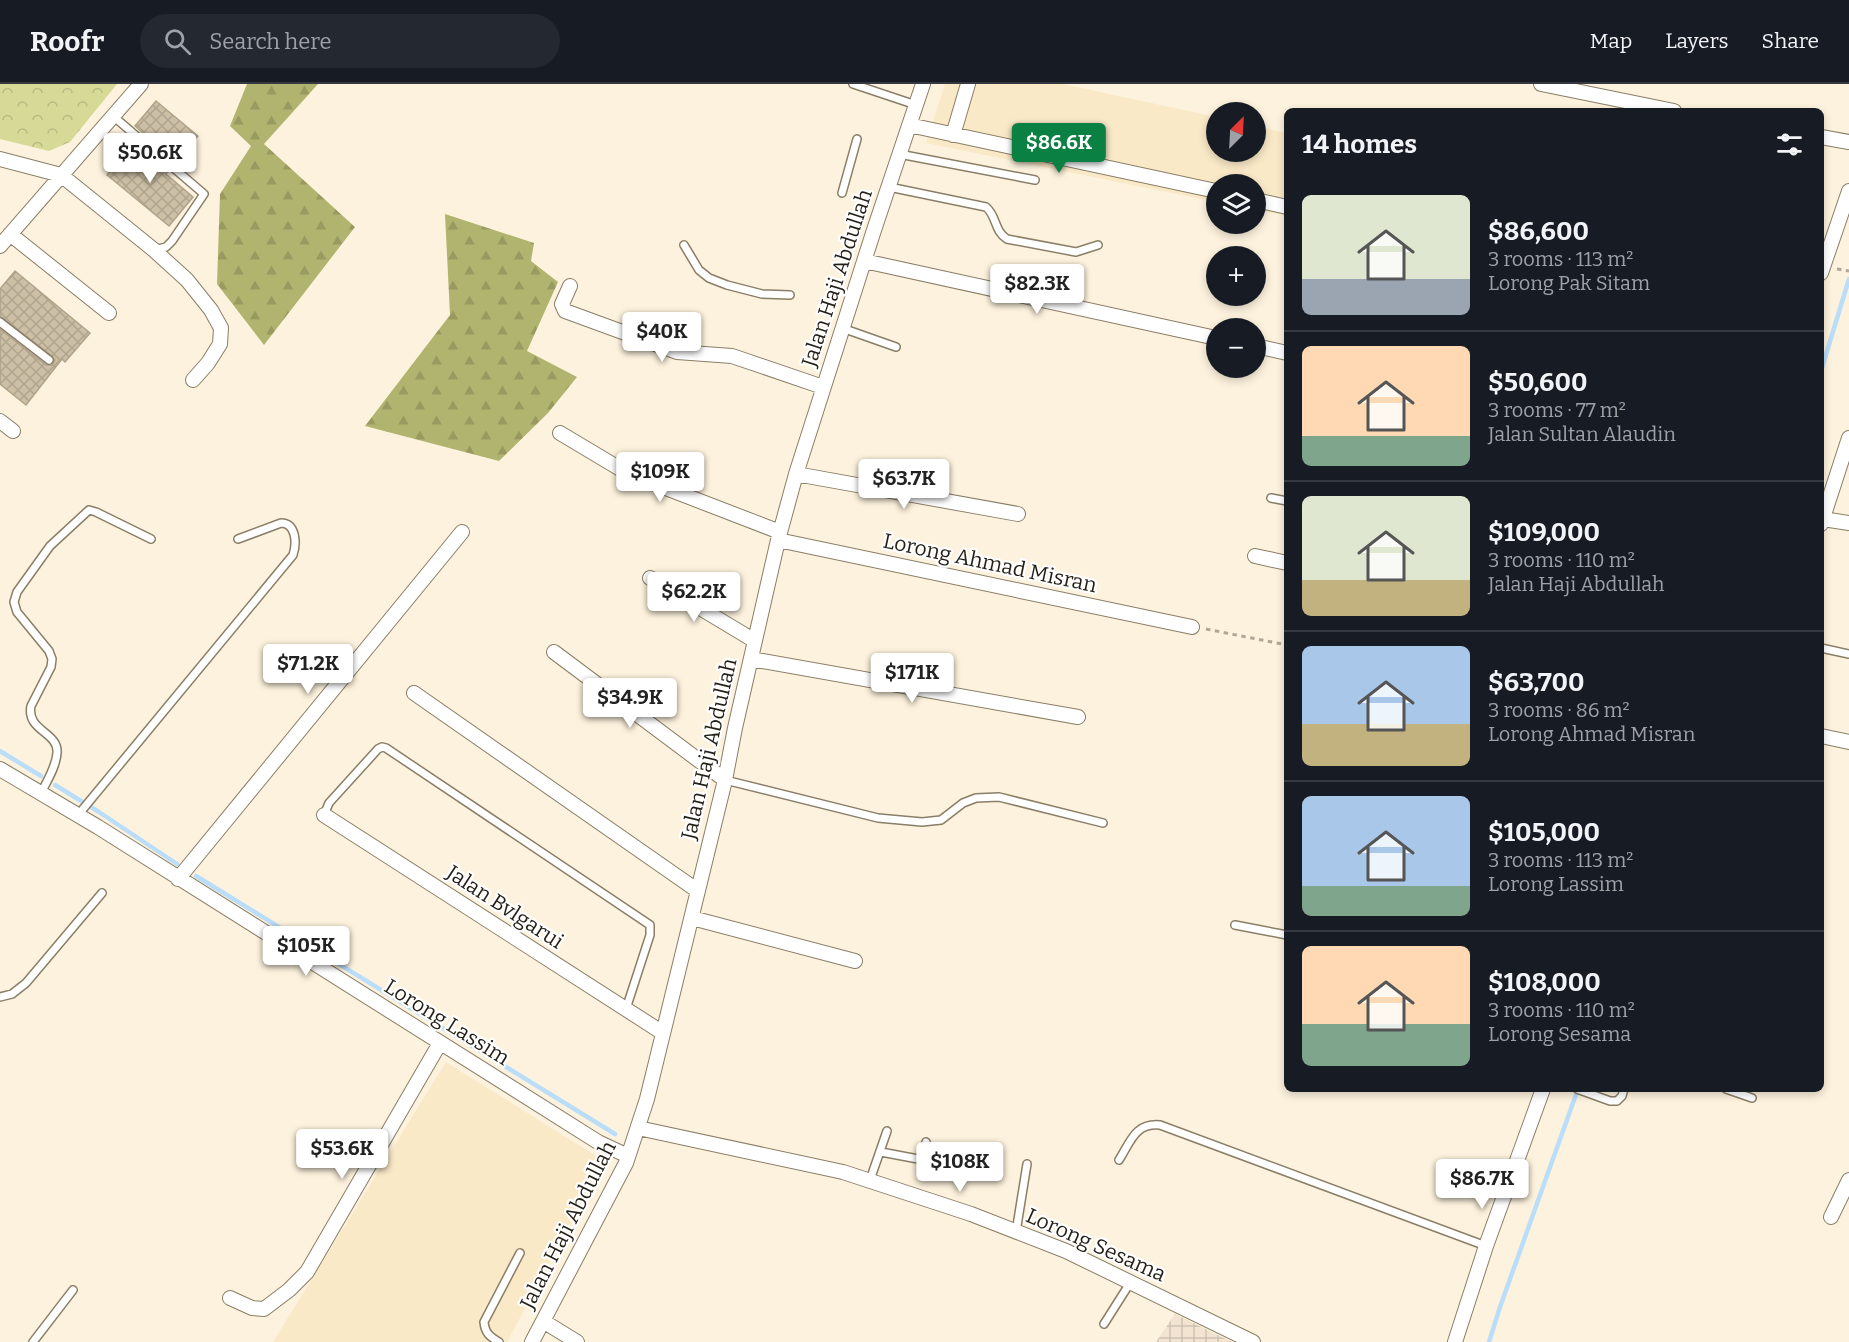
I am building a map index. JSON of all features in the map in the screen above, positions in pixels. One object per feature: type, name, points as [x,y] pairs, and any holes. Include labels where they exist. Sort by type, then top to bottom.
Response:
[{"type":"street","points":[[0,246],[5,233],[61,175],[141,84]]},
{"type":"street","name":"Jalan Haji Abdullah","points":[[532,1342],[628,1156],[638,1128],[725,780],[779,536],[823,387],[923,84]]},
{"type":"street","points":[[953,135],[968,84]]},
{"type":"street","points":[[1541,84],[1659,108]]},
{"type":"street","points":[[909,125],[1206,189]]},
{"type":"street","points":[[1824,138],[1849,142]]},
{"type":"street","points":[[0,159],[61,175],[154,250],[187,280],[211,310],[221,328],[220,344],[193,380]]},
{"type":"street","points":[[1825,247],[1849,191]]},
{"type":"street","points":[[1266,202],[1284,206]]},
{"type":"street","points":[[5,233],[109,313]]},
{"type":"street","points":[[864,261],[1206,336]]},
{"type":"street","points":[[570,286],[562,304],[566,311],[677,352],[738,357],[823,387]]},
{"type":"street","points":[[1266,348],[1284,352]]},
{"type":"street","points":[[0,421],[13,432]]},
{"type":"street","name":"Lorong Ahmad Misran","points":[[560,433],[627,472],[779,536],[1192,627]]},
{"type":"street","points":[[1824,515],[1849,438]]},
{"type":"street","points":[[796,474],[1018,514]]},
{"type":"street","points":[[1824,521],[1849,523]]},
{"type":"street","points":[[178,879],[462,532]]},
{"type":"street","points":[[1255,556],[1284,562]]},
{"type":"street","points":[[650,578],[755,641]]},
{"type":"street","points":[[554,652],[725,780]]},
{"type":"street","points":[[751,659],[1078,717]]},
{"type":"street","points":[[414,693],[698,891]]},
{"type":"street","points":[[1824,737],[1849,742]]},
{"type":"street","name":"Lorong Lassim","points":[[0,768],[598,1142],[628,1156]]},
{"type":"street","name":"Jalan Bvlgarui","points":[[324,815],[663,1033]]},
{"type":"street","points":[[692,918],[855,962]]},
{"type":"street","points":[[230,1298],[252,1308],[264,1310],[307,1272],[440,1043]]},
{"type":"street","points":[[1455,1342],[1486,1246],[1542,1092]]},
{"type":"street","name":"Lorong Sesama","points":[[638,1128],[833,1169],[971,1214],[1066,1251],[1253,1342]]},
{"type":"street","points":[[1831,1217],[1849,1180]]},
{"type":"street","points":[[543,1321],[577,1342]]},
{"type":"lane","points":[[853,84],[916,105]]},
{"type":"lane","points":[[113,116],[204,194],[172,241],[166,247],[154,250]]},
{"type":"lane","points":[[842,193],[857,139]]},
{"type":"lane","points":[[899,154],[1035,180]]},
{"type":"lane","points":[[889,187],[986,207],[992,211],[1000,235],[1007,239],[1076,252],[1098,244]]},
{"type":"lane","points":[[684,245],[699,270],[709,278],[762,294],[790,295]]},
{"type":"lane","points":[[0,322],[49,360]]},
{"type":"lane","points":[[842,328],[896,347]]},
{"type":"lane","points":[[1271,498],[1284,500]]},
{"type":"lane","points":[[41,793],[56,761],[57,747],[55,742],[34,723],[30,713],[31,706],[51,667],[52,659],[49,651],[17,612],[14,602],[17,592],[50,546],[89,510],[151,539]]},
{"type":"lane","points":[[78,815],[295,550],[293,532],[290,525],[286,523],[280,523],[238,539]]},
{"type":"lane","points":[[1824,649],[1849,654]]},
{"type":"lane","points":[[324,815],[328,803],[378,749],[386,748],[650,925],[650,935],[626,1009]]},
{"type":"lane","points":[[725,780],[878,818],[922,822],[940,820],[963,803],[976,798],[999,797],[1103,823]]},
{"type":"lane","points":[[0,997],[12,994],[27,982],[102,893]]},
{"type":"lane","points":[[1235,925],[1284,934]]},
{"type":"lane","points":[[1585,1092],[1610,1101],[1617,1101],[1623,1092]]},
{"type":"lane","points":[[1735,1092],[1752,1098]]},
{"type":"lane","points":[[1119,1160],[1140,1129],[1148,1124],[1161,1125],[1486,1246]]},
{"type":"lane","points":[[870,1180],[882,1152],[887,1131]]},
{"type":"lane","points":[[882,1152],[918,1159],[921,1157],[926,1142]]},
{"type":"lane","points":[[1016,1232],[1027,1164]]},
{"type":"lane","points":[[499,1342],[484,1330],[484,1322],[520,1254]]},
{"type":"lane","points":[[1104,1324],[1130,1282]]},
{"type":"lane","points":[[33,1342],[73,1290]]},
{"type":"path","points":[[1192,627],[1284,644]]},
{"type":"shaded area","points":[[945,84],[1063,84],[1206,115],[1206,162],[1266,162],[1266,128],[1284,132],[1284,215],[1266,212],[1266,174],[1206,174],[1206,200],[926,143]]},
{"type":"shaded area","points":[[446,1062],[604,1161],[507,1342],[273,1342]]},
{"type":"shaded area","points":[[1175,1314],[1232,1342],[1156,1342]]},
{"type":"green space","points":[[0,84],[117,84],[70,142],[49,151],[0,139]]},
{"type":"green space","points":[[247,84],[318,84],[264,144],[355,227],[264,345],[217,284],[220,194],[251,146],[230,126]]},
{"type":"green space","points":[[445,214],[534,243],[531,261],[558,282],[527,351],[577,377],[548,413],[499,461],[365,426],[450,315]]},
{"type":"building","points":[[156,101],[198,136],[176,162],[135,126]]},
{"type":"building","points":[[134,142],[168,171],[166,174],[193,197],[169,226],[107,175]]},
{"type":"building","points":[[15,271],[90,333],[65,362],[62,359],[26,405],[0,384],[0,329],[46,365],[52,365],[55,360],[0,316],[0,289]]},
{"type":"waterway","points":[[1824,361],[1849,279]]},
{"type":"waterway","points":[[0,751],[41,776]]},
{"type":"waterway","points":[[55,785],[177,864]]},
{"type":"waterway","points":[[196,876],[615,1134]]},
{"type":"waterway","points":[[1489,1342],[1577,1092]]}]
